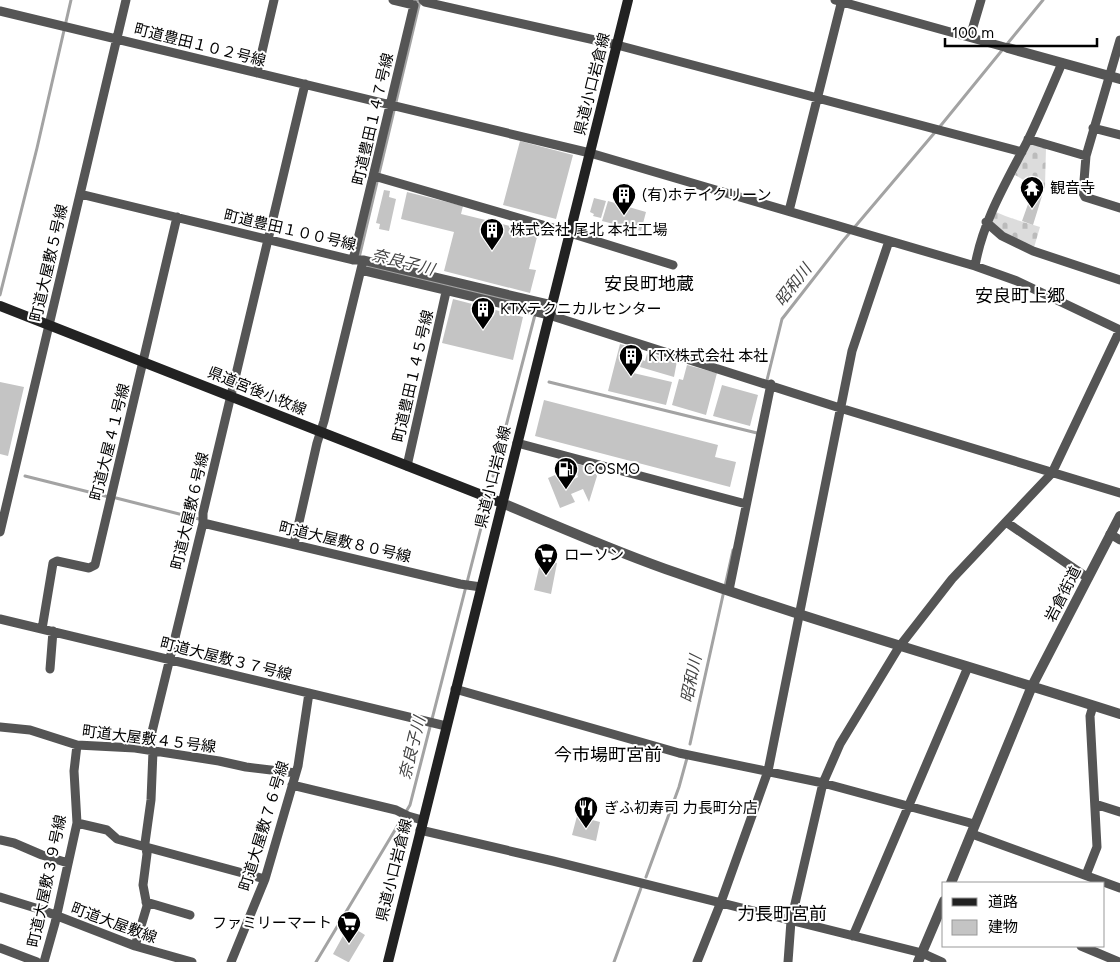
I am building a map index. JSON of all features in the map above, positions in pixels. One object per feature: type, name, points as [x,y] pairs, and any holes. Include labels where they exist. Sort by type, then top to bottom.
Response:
[{"type":"main road","name":"県道小口岩倉線","points":[[388,962],[628,0]]},
{"type":"main road","name":"県道宮後小牧線","points":[[0,306],[502,503]]},
{"type":"street","name":"町道大屋敷５号線","points":[[0,532],[126,0]]},
{"type":"street","points":[[257,73],[274,0]]},
{"type":"street","name":"町道豊田１４７号線","points":[[353,260],[394,106],[414,3],[393,0]]},
{"type":"street","points":[[423,0],[425,2],[617,44],[1022,152]]},
{"type":"street","points":[[970,37],[981,0]]},
{"type":"street","points":[[789,210],[818,98],[840,1],[1115,78]]},
{"type":"street","name":"町道豊田１０２号線","points":[[0,11],[590,153],[975,266],[1017,281],[1120,330]]},
{"type":"street","points":[[1120,40],[1115,78],[1093,128],[1086,156],[1083,193],[1085,197],[1120,208]]},
{"type":"street","points":[[975,266],[986,222],[1022,152],[1062,63]]},
{"type":"street","name":"町道大屋敷６号線","points":[[135,946],[147,906],[143,885],[151,800],[152,751],[150,740],[203,523],[203,513],[305,84]]},
{"type":"street","points":[[1093,128],[1120,135]]},
{"type":"street","points":[[1028,139],[1086,156]]},
{"type":"street","points":[[374,176],[673,265]]},
{"type":"street","name":"町道豊田１００号線","points":[[80,194],[353,260],[363,260],[550,310]]},
{"type":"street","name":"町道大屋４１号線","points":[[42,629],[53,563],[56,561],[90,568],[95,565],[178,217]]},
{"type":"street","points":[[986,222],[1002,236],[1033,251],[1120,280]]},
{"type":"street","points":[[697,962],[721,902],[768,771],[852,351],[889,241]]},
{"type":"street","points":[[294,544],[363,260]]},
{"type":"street","points":[[361,270],[446,292],[550,310],[840,408],[1120,493]]},
{"type":"street","name":"町道豊田１４５号線","points":[[407,466],[446,292]]},
{"type":"street","points":[[788,962],[791,921],[823,783],[840,744],[899,647],[952,579],[1052,473],[1120,330]]},
{"type":"street","points":[[725,589],[766,383]]},
{"type":"street","points":[[517,443],[743,503]]},
{"type":"street","points":[[502,503],[676,573],[899,647],[1120,714]]},
{"type":"street","name":"岩倉街道","points":[[951,882],[1032,686],[1120,516]]},
{"type":"street","points":[[1006,522],[1088,578]]},
{"type":"street","name":"町道大屋敷８０号線","points":[[203,523],[460,584],[481,587]]},
{"type":"street","points":[[1110,534],[1120,540]]},
{"type":"street","name":"町道大屋敷３７号線","points":[[0,619],[446,726]]},
{"type":"street","points":[[50,669],[53,631]]},
{"type":"street","points":[[853,936],[968,667]]},
{"type":"street","points":[[455,689],[679,753],[823,783],[907,807],[973,829],[1104,882]]},
{"type":"street","name":"町道大屋敷７６号線","points":[[231,962],[265,879],[296,773],[309,693]]},
{"type":"street","points":[[1086,875],[1097,847],[1090,716],[1094,706]]},
{"type":"street","name":"町道大屋敷４５号線","points":[[0,727],[30,730],[77,745],[134,748],[186,755],[246,767],[296,773]]},
{"type":"street","name":"町道大屋敷３９号線","points":[[44,962],[77,823],[74,770],[77,745]]},
{"type":"street","points":[[292,785],[396,810],[421,825],[853,936],[920,958],[942,962]]},
{"type":"street","points":[[1095,804],[1120,812]]},
{"type":"street","points":[[77,823],[107,830],[117,839],[146,848],[265,879]]},
{"type":"street","points":[[0,840],[14,843],[42,855],[68,863]]},
{"type":"street","points":[[1105,882],[1120,888]]},
{"type":"street","name":"町道大屋敷線","points":[[0,897],[135,946],[192,962]]},
{"type":"street","points":[[146,902],[190,914]]},
{"type":"street","points":[[920,958],[942,906]]},
{"type":"street","points":[[1083,947],[1119,962]]},
{"type":"street","points":[[0,948],[37,962]]},
{"type":"green space","points":[[1031,144],[1046,148],[1045,186],[1042,196],[1026,191],[1027,182],[1015,175],[1027,146]]},
{"type":"green space","points":[[992,210],[1010,218],[1040,227],[1033,251],[986,222]]},
{"type":"building","points":[[520,141],[573,155],[556,219],[503,205]]},
{"type":"building","points":[[384,190],[390,191],[389,197],[396,199],[389,231],[379,229],[380,224],[376,223]]},
{"type":"building","name":"株式会社 尾北 本社工場","points":[[407,192],[463,206],[461,214],[538,233],[529,269],[536,270],[530,293],[444,271],[454,232],[401,219]]},
{"type":"building","name":"観音寺","points":[[1032,193],[1042,196],[1033,225],[1022,221]]},
{"type":"building","points":[[594,198],[606,201],[601,218],[593,216],[594,214],[590,212]]},
{"type":"building","name":"(有)ホテイクリーン","points":[[608,201],[646,212],[641,231],[602,221]]},
{"type":"building","name":"KTXテクニカルセンター","points":[[453,299],[523,317],[513,360],[442,343]]},
{"type":"building","name":"KTX株式会社 本社","points":[[620,344],[635,348],[629,372],[672,382],[666,405],[608,391]]},
{"type":"building","points":[[647,354],[677,361],[674,377],[640,367],[642,360],[645,361]]},
{"type":"building","points":[[687,365],[717,373],[706,415],[672,405],[679,379],[683,380]]},
{"type":"building","points":[[0,382],[24,387],[8,456],[0,454]]},
{"type":"building","points":[[722,385],[758,395],[750,426],[713,416]]},
{"type":"building","points":[[544,400],[718,445],[715,457],[736,462],[730,487],[535,436]]},
{"type":"building","points":[[573,463],[593,468],[597,476],[589,502],[583,489],[571,494],[575,502],[560,508],[548,478],[562,472],[567,483],[578,477]]},
{"type":"building","name":"ローソン","points":[[541,559],[557,563],[551,594],[534,590]]},
{"type":"building","name":"ぎふ初寿司 力長町分店","points":[[577,816],[600,822],[596,841],[572,835]]},
{"type":"building","name":"ファミリーマート","points":[[349,925],[365,935],[348,962],[333,954]]},
{"type":"waterway","points":[[0,295],[37,148],[71,0]]},
{"type":"waterway","name":"奈良子川","points":[[359,258],[420,1],[416,0]]},
{"type":"waterway","name":"昭和川","points":[[766,384],[782,319],[842,242],[942,124],[1043,0]]},
{"type":"waterway","name":"奈良子川","points":[[363,265],[537,307],[493,476]]},
{"type":"waterway","points":[[549,382],[757,433]]},
{"type":"waterway","points":[[25,476],[109,497]]},
{"type":"waterway","points":[[116,498],[199,519]]},
{"type":"waterway","name":"奈良子川","points":[[316,962],[410,805],[483,520]]},
{"type":"waterway","name":"昭和川","points":[[690,744],[733,550]]},
{"type":"waterway","name":"昭和川","points":[[646,877],[679,787],[687,758]]},
{"type":"waterway","name":"昭和川","points":[[614,962],[641,888]]},
{"type":"place","name":"観音寺","points":[[1032,209]]},
{"type":"place","name":"(有)ホテイクリーン","points":[[624,216]]},
{"type":"place","name":"株式会社 尾北 本社工場","points":[[492,251]]},
{"type":"place","name":"KTXテクニカルセンター","points":[[483,330]]},
{"type":"place","name":"KTX株式会社 本社","points":[[631,377]]},
{"type":"place","name":"COSMO","points":[[566,490]]},
{"type":"place","name":"ローソン","points":[[546,576]]},
{"type":"place","name":"ぎふ初寿司 力長町分店","points":[[586,829]]},
{"type":"place","name":"ファミリーマート","points":[[349,944]]},
{"type":"district","name":"安良町地蔵","points":[[649,284]]},
{"type":"district","name":"安良町上郷","points":[[1020,296]]},
{"type":"district","name":"今市場町宮前","points":[[608,755]]},
{"type":"district","name":"力長町宮前","points":[[782,914]]}]
